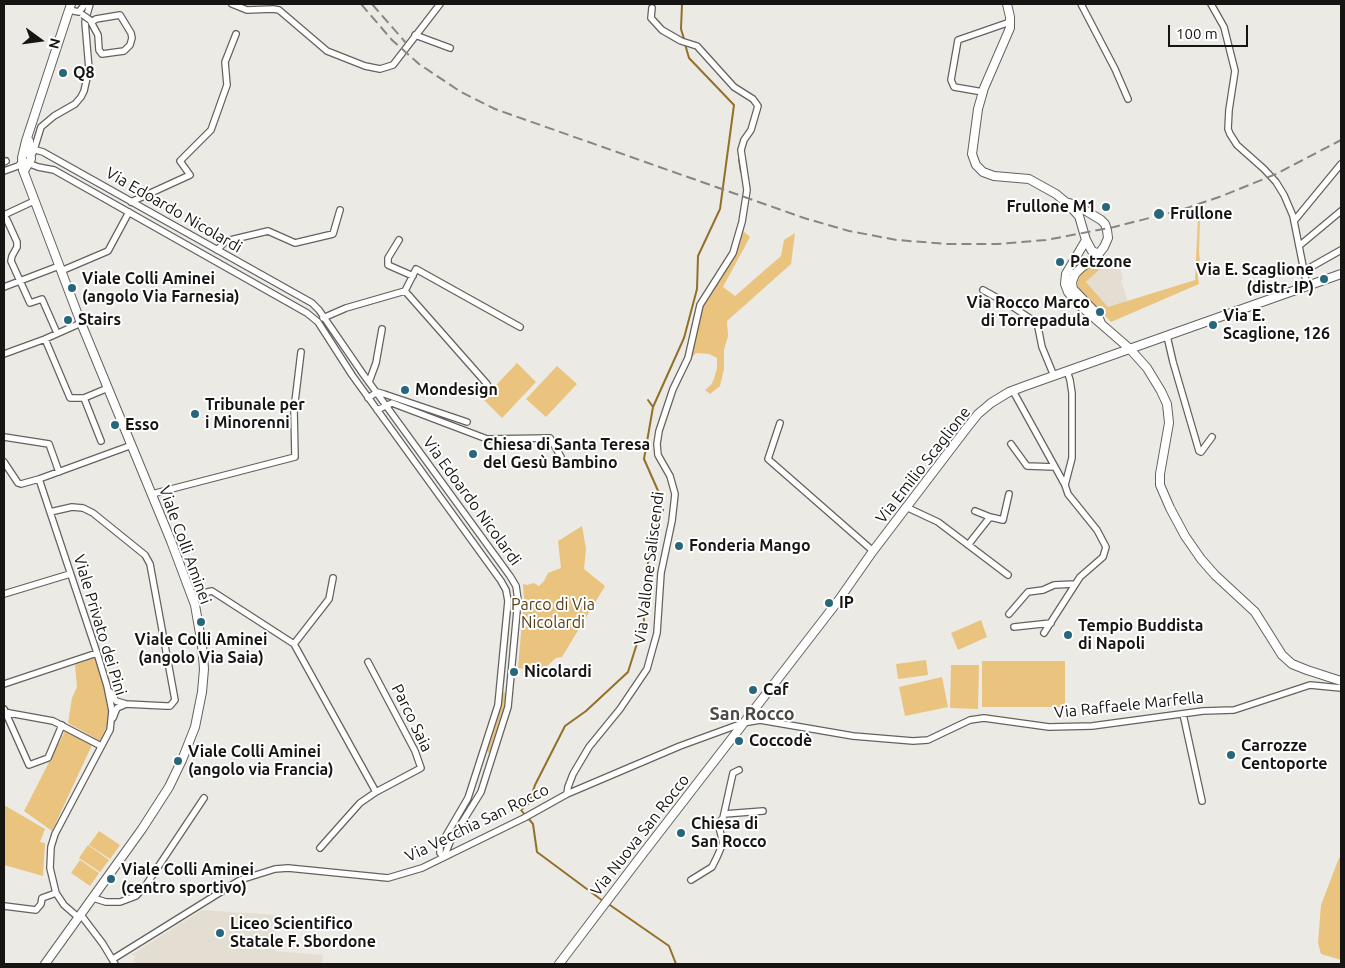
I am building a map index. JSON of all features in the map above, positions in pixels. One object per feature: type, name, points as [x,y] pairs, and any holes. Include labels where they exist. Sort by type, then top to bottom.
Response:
[{"type":"main road","points":[[1007,4],[1010,22],[1009,34],[983,92],[978,109],[972,154],[976,165],[983,172],[994,176],[1014,176],[1029,179],[1056,194],[1082,220],[1086,240],[1092,251],[1099,254]]},
{"type":"main road","name":"Viale Colli Aminei","points":[[45,964],[160,803],[182,760],[195,727],[202,692],[204,669],[202,645],[193,599],[172,541],[81,323],[24,173],[28,156],[29,136],[70,7]]},
{"type":"main road","points":[[1067,203],[1094,215],[1105,224],[1108,238],[1099,254],[1075,274],[1072,282],[1073,289],[1096,314],[1101,323]]},
{"type":"main road","points":[[1086,240],[1069,268],[1065,284],[1072,297],[1094,319],[1130,349],[1153,377],[1167,404],[1169,432],[1159,479],[1170,508],[1185,536],[1215,575],[1256,612],[1282,655],[1292,664],[1341,681]]},
{"type":"main road","name":"Via Emilio Scaglione","points":[[743,723],[838,601],[873,551],[966,429],[978,414],[991,404],[1013,390],[1341,274]]},
{"type":"main road","name":"Via Nuova San Rocco","points":[[559,964],[743,723]]},
{"type":"street","points":[[81,13],[85,4]]},
{"type":"street","points":[[4,172],[18,166],[28,156],[43,125],[75,104],[84,91],[89,69],[85,22],[90,4]]},
{"type":"street","points":[[232,4],[246,10],[274,8],[279,10],[327,51],[374,68],[385,68],[393,65],[440,4]]},
{"type":"street","points":[[1081,4],[1115,69],[1128,99]]},
{"type":"street","points":[[1211,4],[1224,27],[1235,71],[1228,128],[1230,134],[1237,145],[1276,182],[1284,196],[1294,221],[1307,286]]},
{"type":"street","points":[[70,7],[91,21],[98,35],[99,50],[102,54],[124,51],[130,45],[131,33],[120,15],[91,21]]},
{"type":"street","name":"Via Vallone Saliscendi","points":[[567,794],[573,774],[589,747],[620,709],[647,669],[658,633],[658,598],[661,573],[676,494],[670,476],[658,455],[659,431],[674,389],[688,358],[700,305],[733,253],[742,222],[747,190],[741,150],[744,140],[751,130],[758,106],[753,99],[734,87],[697,46],[681,41],[662,30],[651,18],[652,8]]},
{"type":"street","points":[[983,92],[954,86],[950,80],[958,40],[1010,22]]},
{"type":"street","points":[[131,202],[190,175],[180,161],[211,130],[227,85],[225,62],[236,34]]},
{"type":"street","points":[[415,35],[450,48]]},
{"type":"street","name":"Via Edoardo Nicolardi","points":[[44,152],[312,303],[319,310],[516,586],[518,600],[508,707],[481,792],[450,842],[444,858],[440,851],[440,846],[468,798],[496,714],[501,688],[508,601],[502,581],[368,398],[318,322],[307,313],[54,170],[38,167],[28,156],[44,152]]},
{"type":"street","points":[[1294,221],[1341,164]]},
{"type":"street","points":[[34,201],[4,216],[17,242],[15,252],[11,258],[30,304],[42,299],[57,333]]},
{"type":"street","points":[[217,250],[226,241],[268,231],[294,243],[333,234],[340,210]]},
{"type":"street","points":[[1299,246],[1341,211]]},
{"type":"street","points":[[4,287],[108,251],[129,212]]},
{"type":"street","points":[[399,240],[388,258],[388,266],[412,276]]},
{"type":"street","points":[[1304,271],[1341,250]]},
{"type":"street","points":[[318,322],[324,317],[346,308],[405,291],[416,269],[520,327]]},
{"type":"street","points":[[983,290],[1034,321],[1038,327],[1042,347],[1054,376]]},
{"type":"street","points":[[405,291],[487,384]]},
{"type":"street","points":[[4,354],[81,323]]},
{"type":"street","points":[[369,382],[376,363],[382,329]]},
{"type":"street","points":[[1167,336],[1200,452],[1212,438]]},
{"type":"street","points":[[45,339],[70,398],[84,398],[108,388]]},
{"type":"street","points":[[152,494],[295,457],[294,410],[302,352]]},
{"type":"street","points":[[1065,485],[1072,458],[1072,393],[1067,371]]},
{"type":"street","points":[[1013,390],[1065,485],[1068,494],[1096,530],[1106,548],[1103,557],[1080,577],[1044,633]]},
{"type":"street","points":[[368,398],[377,392],[468,422]]},
{"type":"street","points":[[84,398],[101,441]]},
{"type":"street","points":[[378,410],[392,403],[487,439],[550,438],[561,458]]},
{"type":"street","points":[[780,423],[768,459],[873,551]]},
{"type":"street","points":[[4,437],[49,444],[59,472]]},
{"type":"street","points":[[1011,444],[1027,466],[1055,467]]},
{"type":"street","points":[[4,462],[18,483],[21,484],[132,445]]},
{"type":"street","name":"Viale Privato dei Pini","points":[[39,479],[97,653],[112,711],[111,724],[101,746],[55,834],[51,846],[50,868],[56,893],[64,905],[80,916],[114,962]]},
{"type":"street","points":[[976,511],[1003,520],[1009,494]]},
{"type":"street","points":[[50,512],[72,507],[83,508],[94,513],[145,555],[150,564],[175,700],[170,706],[126,704],[116,701],[107,686]]},
{"type":"street","points":[[906,507],[938,522],[1008,575]]},
{"type":"street","points":[[968,544],[990,517]]},
{"type":"street","points":[[4,594],[70,574]]},
{"type":"street","points":[[294,644],[329,599],[333,578]]},
{"type":"street","points":[[1009,614],[1028,592],[1043,590],[1054,585],[1076,584]]},
{"type":"street","points":[[193,599],[203,593],[212,591],[294,644],[376,792]]},
{"type":"street","points":[[1014,627],[1051,623]]},
{"type":"street","points":[[504,646],[514,647]]},
{"type":"street","points":[[4,684],[97,653]]},
{"type":"street","name":"Parco Saia","points":[[320,848],[360,803],[420,768],[415,751],[368,662]]},
{"type":"street","points":[[502,678],[504,676],[512,679]]},
{"type":"street","name":"Via Raffaele Marfella","points":[[743,723],[760,720],[853,736],[913,741],[928,740],[970,720],[984,718],[1049,727],[1092,726],[1183,714],[1234,710],[1310,685],[1341,688]]},
{"type":"street","points":[[501,688],[506,689],[511,686]]},
{"type":"street","points":[[111,724],[117,708],[126,704]]},
{"type":"street","points":[[4,710],[9,713],[41,718],[62,725],[101,746]]},
{"type":"street","points":[[4,710],[29,765],[48,758],[62,725]]},
{"type":"street","points":[[1183,714],[1202,801]]},
{"type":"street","name":"Via Vecchia San Rocco","points":[[114,962],[240,880],[275,869],[288,868],[388,878],[422,868],[494,831],[524,818],[567,794],[680,746],[743,723]]},
{"type":"street","points":[[482,757],[491,760]]},
{"type":"street","points":[[691,880],[712,867],[717,857],[723,843],[719,827],[724,814],[733,773],[739,770]]},
{"type":"street","points":[[93,898],[106,902],[120,902],[136,896],[146,885],[204,798]]},
{"type":"street","points":[[724,814],[763,811]]},
{"type":"street","points":[[4,906],[36,910],[41,904],[42,898],[56,893]]},
{"type":"shaded area","points":[[1117,259],[1128,302],[1108,307],[1086,282],[1099,270],[1106,267],[1105,261]]},
{"type":"shaded area","name":"Liceo Scientifico Statale F. Sbordone","points":[[202,910],[276,915],[275,951],[323,955],[322,964],[138,964],[133,962],[135,956],[131,955]]},
{"type":"green space","points":[[1200,217],[1199,251],[1201,275],[1198,276],[1199,284],[1111,322],[1080,290],[1078,280],[1082,273],[1092,266],[1105,261],[1106,267],[1099,270],[1086,282],[1108,307],[1195,280],[1198,218]]},
{"type":"green space","points":[[742,230],[750,237],[723,287],[735,296],[781,256],[784,240],[795,233],[791,264],[727,321],[728,336],[724,350],[724,369],[720,386],[710,394],[705,390],[714,379],[717,358],[709,354],[696,353],[690,359],[702,309],[734,254]]},
{"type":"green space","points":[[517,363],[536,382],[502,418],[483,399]]},
{"type":"green space","points":[[557,366],[577,384],[546,417],[526,399]]},
{"type":"green space","name":"Parco di Via Nicolardi","points":[[582,526],[586,549],[584,569],[605,586],[562,657],[556,658],[542,671],[518,668],[524,599],[523,584],[534,583],[539,586],[548,573],[561,568],[558,541]]},
{"type":"green space","points":[[981,620],[987,637],[958,650],[951,633]]},
{"type":"green space","points":[[96,656],[110,708],[108,724],[100,741],[68,723],[72,698],[77,687],[75,665]]},
{"type":"green space","points":[[926,660],[928,675],[898,679],[896,664]]},
{"type":"green space","points":[[982,661],[1065,661],[1065,707],[982,707]]},
{"type":"green space","points":[[951,665],[979,665],[978,709],[950,708]]},
{"type":"green space","points":[[942,677],[948,707],[905,716],[899,687]]},
{"type":"green space","points":[[505,692],[503,716],[491,751],[488,753],[487,750],[497,720],[502,694]]},
{"type":"green space","points":[[65,731],[92,745],[52,831],[24,811]]},
{"type":"green space","points":[[4,805],[45,829],[40,842],[45,843],[43,876],[4,865]]},
{"type":"green space","points":[[99,831],[120,845],[110,859],[89,845]]},
{"type":"green space","points":[[88,845],[109,860],[100,872],[79,858]]},
{"type":"green space","points":[[1339,858],[1341,858],[1341,960],[1321,954],[1318,943],[1321,905]]},
{"type":"green space","points":[[80,860],[99,873],[90,886],[71,873]]},
{"type":"waterway","points":[[682,4],[681,29],[684,39]]},
{"type":"waterway","points":[[525,815],[521,810],[529,803],[535,785],[565,726],[586,711],[628,672],[644,621],[643,600],[651,541],[663,510],[659,493],[644,459],[653,407],[684,338],[697,289],[698,256],[720,209],[734,105],[689,58],[685,44]]},
{"type":"waterway","points":[[739,159],[741,172]]},
{"type":"waterway","points":[[648,400],[653,407]]},
{"type":"waterway","points":[[528,818],[533,824],[537,852],[603,901]]},
{"type":"waterway","points":[[607,903],[669,946],[676,964]]},
{"type":"railway","points":[[361,4],[392,40],[419,64],[461,92],[495,109],[804,218],[849,231],[897,240],[947,244],[997,244],[1046,240],[1114,227],[1181,210],[1222,196],[1276,174],[1341,140]]},
{"type":"railway","points":[[372,4],[406,43]]},
{"type":"place","name":"Q8","points":[[63,73]]},
{"type":"place","name":"Frullone M1","points":[[1106,207]]},
{"type":"place","name":"Frullone","points":[[1159,214]]},
{"type":"place","name":"Petzone","points":[[1060,262]]},
{"type":"place","name":"Via E. Scaglione (distr. IP)","points":[[1324,279]]},
{"type":"place","name":"Viale Colli Aminei (angolo Via Farnesia)","points":[[72,288]]},
{"type":"place","name":"Via Rocco Marco di Torrepadula","points":[[1100,312]]},
{"type":"place","name":"Stairs","points":[[68,320]]},
{"type":"place","name":"Via E. Scaglione, 126","points":[[1213,325]]},
{"type":"place","name":"Mondesign","points":[[405,390]]},
{"type":"place","name":"Tribunale per i Minorenni","points":[[195,414]]},
{"type":"place","name":"Esso","points":[[115,425]]},
{"type":"place","name":"Chiesa di Santa Teresa del Gesù Bambino","points":[[473,454]]},
{"type":"place","name":"Fonderia Mango","points":[[679,546]]},
{"type":"place","name":"IP","points":[[829,603]]},
{"type":"place","name":"Viale Colli Aminei (angolo Via Saia)","points":[[201,622]]},
{"type":"place","name":"Tempio Buddista di Napoli","points":[[1068,635]]},
{"type":"place","name":"Nicolardi","points":[[514,672]]},
{"type":"place","name":"Caf","points":[[753,690]]},
{"type":"place","name":"Coccodè","points":[[739,741]]},
{"type":"place","name":"Carrozze Centoporte","points":[[1231,755]]},
{"type":"place","name":"Viale Colli Aminei (angolo via Francia)","points":[[178,761]]},
{"type":"place","name":"Chiesa di San Rocco","points":[[681,833]]},
{"type":"place","name":"Viale Colli Aminei (centro sportivo)","points":[[111,879]]},
{"type":"place","name":"Liceo Scientifico Statale F. Sbordone","points":[[220,933]]},
{"type":"district","name":"San Rocco","points":[[752,714]]}]
